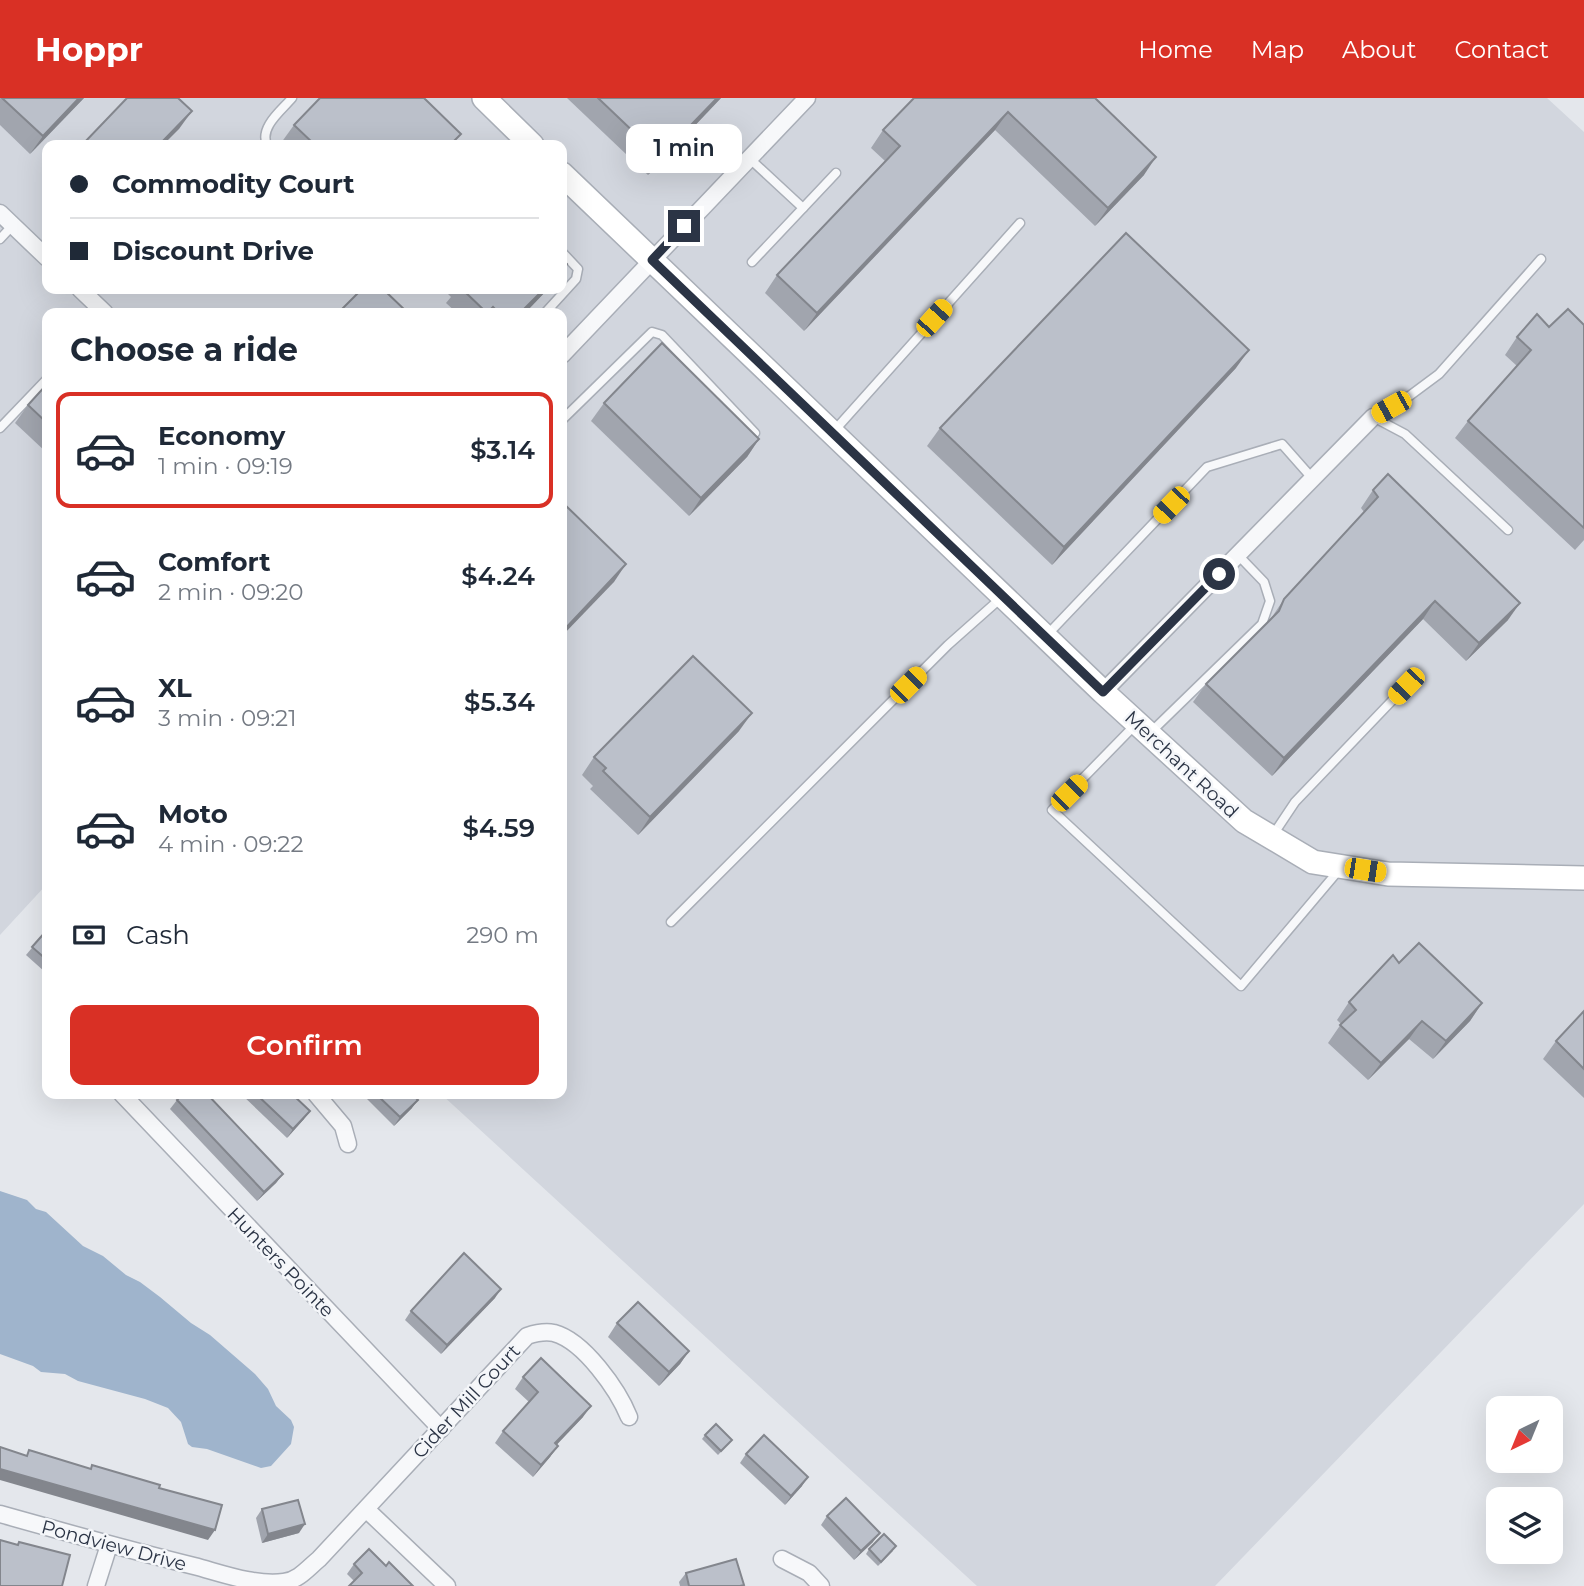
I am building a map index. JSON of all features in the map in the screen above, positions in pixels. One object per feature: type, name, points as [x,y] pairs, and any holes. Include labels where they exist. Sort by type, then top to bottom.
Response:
[{"type":"street","points":[[484,98],[522,139]]},
{"type":"street","points":[[567,350],[807,98]]},
{"type":"street","name":"Merchant Road","points":[[567,179],[1045,637],[1244,821],[1313,862],[1342,867],[1388,874],[1584,878]]},
{"type":"street","points":[[0,213],[42,253]]},
{"type":"street","points":[[85,294],[100,308]]},
{"type":"street","points":[[1103,692],[1373,417]]},
{"type":"street","name":"Hunters Pointe","points":[[127,1099],[441,1429]]},
{"type":"street","points":[[321,1099],[343,1126],[348,1144]]},
{"type":"street","name":"Cider Mill Court","points":[[367,1510],[518,1344],[527,1336],[538,1332],[563,1336],[579,1349],[616,1390],[629,1417]]},
{"type":"street","points":[[367,1510],[447,1586]]},
{"type":"street","name":"Pondview Drive","points":[[0,1514],[109,1545],[241,1578],[272,1583],[287,1582],[299,1577],[367,1510]]},
{"type":"street","points":[[96,1586],[109,1545]]},
{"type":"street","points":[[782,1559],[809,1573],[821,1586]]},
{"type":"lane","points":[[264,140],[268,126],[292,98]]},
{"type":"lane","points":[[750,158],[803,208]]},
{"type":"lane","points":[[752,262],[836,173]]},
{"type":"lane","points":[[832,433],[1020,223]]},
{"type":"lane","points":[[0,239],[13,225]]},
{"type":"lane","points":[[567,257],[578,269],[576,279],[567,289]]},
{"type":"lane","points":[[1373,417],[1408,397],[1439,374],[1541,259]]},
{"type":"lane","points":[[550,308],[562,294]]},
{"type":"lane","points":[[567,415],[652,332],[662,335],[755,433]]},
{"type":"lane","points":[[0,428],[42,384]]},
{"type":"lane","points":[[1373,417],[1405,434],[1508,530]]},
{"type":"lane","points":[[1045,637],[1207,467],[1282,444],[1312,478]]},
{"type":"lane","points":[[1238,555],[1264,582],[1270,601],[1262,624],[1182,702],[1143,728],[1052,810],[1241,986],[1342,867]]},
{"type":"lane","points":[[671,922],[948,645],[1003,596]]},
{"type":"lane","points":[[1272,838],[1295,802],[1406,686]]},
{"type":"shaded area","points":[[0,98],[1547,98],[1584,132],[1584,1204],[1215,1586],[977,1586],[446,1099],[567,1099],[567,308],[42,308],[42,889],[0,935]]},
{"type":"water","points":[[0,1191],[27,1200],[36,1209],[46,1212],[83,1246],[103,1256],[126,1275],[140,1282],[210,1335],[255,1374],[294,1427],[291,1444],[271,1466],[261,1468],[207,1449],[192,1447],[188,1444],[181,1422],[168,1408],[78,1381],[65,1374],[41,1372],[33,1366],[0,1354]]},
{"type":"building","points":[[2,98],[79,98],[43,136]]},
{"type":"building","points":[[127,98],[178,98],[192,111],[164,140],[87,140]]},
{"type":"building","points":[[320,98],[424,98],[461,134],[455,140],[310,140],[294,125]]},
{"type":"building","points":[[598,98],[717,98],[660,157]]},
{"type":"building","points":[[914,98],[1095,98],[1156,157],[1108,208],[1008,112],[817,313],[777,275],[900,146],[883,130]]},
{"type":"building","points":[[1126,233],[1249,350],[1064,547],[940,428]]},
{"type":"building","points":[[357,294],[388,294],[403,308],[343,308]]},
{"type":"building","points":[[467,294],[539,294],[525,308],[482,308]]},
{"type":"building","points":[[1568,309],[1584,325],[1584,528],[1468,421],[1531,350],[1517,337],[1537,314],[1549,327]]},
{"type":"building","points":[[662,343],[759,439],[701,498],[604,403]]},
{"type":"building","points":[[42,390],[42,418],[28,405]]},
{"type":"building","points":[[1388,474],[1520,603],[1479,643],[1435,601],[1284,758],[1206,684],[1279,611],[1284,599],[1378,497],[1373,490]]},
{"type":"building","points":[[567,507],[626,564],[567,627]]},
{"type":"building","points":[[693,656],[752,713],[650,817],[603,771],[606,768],[594,757]]},
{"type":"building","points":[[42,936],[42,956],[32,947]]},
{"type":"building","points":[[1419,943],[1482,1003],[1446,1041],[1422,1021],[1381,1063],[1340,1025],[1356,1010],[1349,1002],[1393,955],[1399,963]]},
{"type":"building","points":[[1584,1011],[1584,1069],[1556,1041]]},
{"type":"building","points":[[212,1099],[283,1174],[264,1192],[177,1100]]},
{"type":"building","points":[[261,1099],[297,1099],[310,1111],[293,1129]]},
{"type":"building","points":[[381,1099],[418,1100],[400,1117]]},
{"type":"building","points":[[464,1253],[501,1289],[447,1345],[411,1311]]},
{"type":"building","points":[[638,1302],[689,1351],[669,1372],[617,1323]]},
{"type":"building","points":[[541,1358],[591,1406],[555,1443],[558,1446],[541,1465],[503,1431],[538,1392],[523,1377]]},
{"type":"building","points":[[716,1424],[732,1440],[721,1451],[705,1435]]},
{"type":"building","points":[[764,1435],[808,1477],[791,1496],[746,1454]]},
{"type":"building","points":[[0,1447],[27,1456],[29,1450],[91,1469],[92,1465],[160,1485],[159,1488],[222,1505],[215,1530],[0,1469]]},
{"type":"building","points":[[846,1498],[880,1533],[861,1551],[827,1516]]},
{"type":"building","points":[[298,1500],[305,1524],[268,1534],[262,1509]]},
{"type":"building","points":[[884,1534],[896,1546],[881,1562],[869,1549]]},
{"type":"building","points":[[0,1540],[70,1555],[62,1586],[0,1586]]},
{"type":"building","points":[[369,1549],[386,1566],[389,1562],[413,1586],[349,1586],[362,1573],[354,1564]]},
{"type":"building","points":[[736,1559],[744,1585],[689,1586],[686,1573]]},
{"type":"route","points":[[684,226],[652,260],[1103,692],[1219,574]]}]
